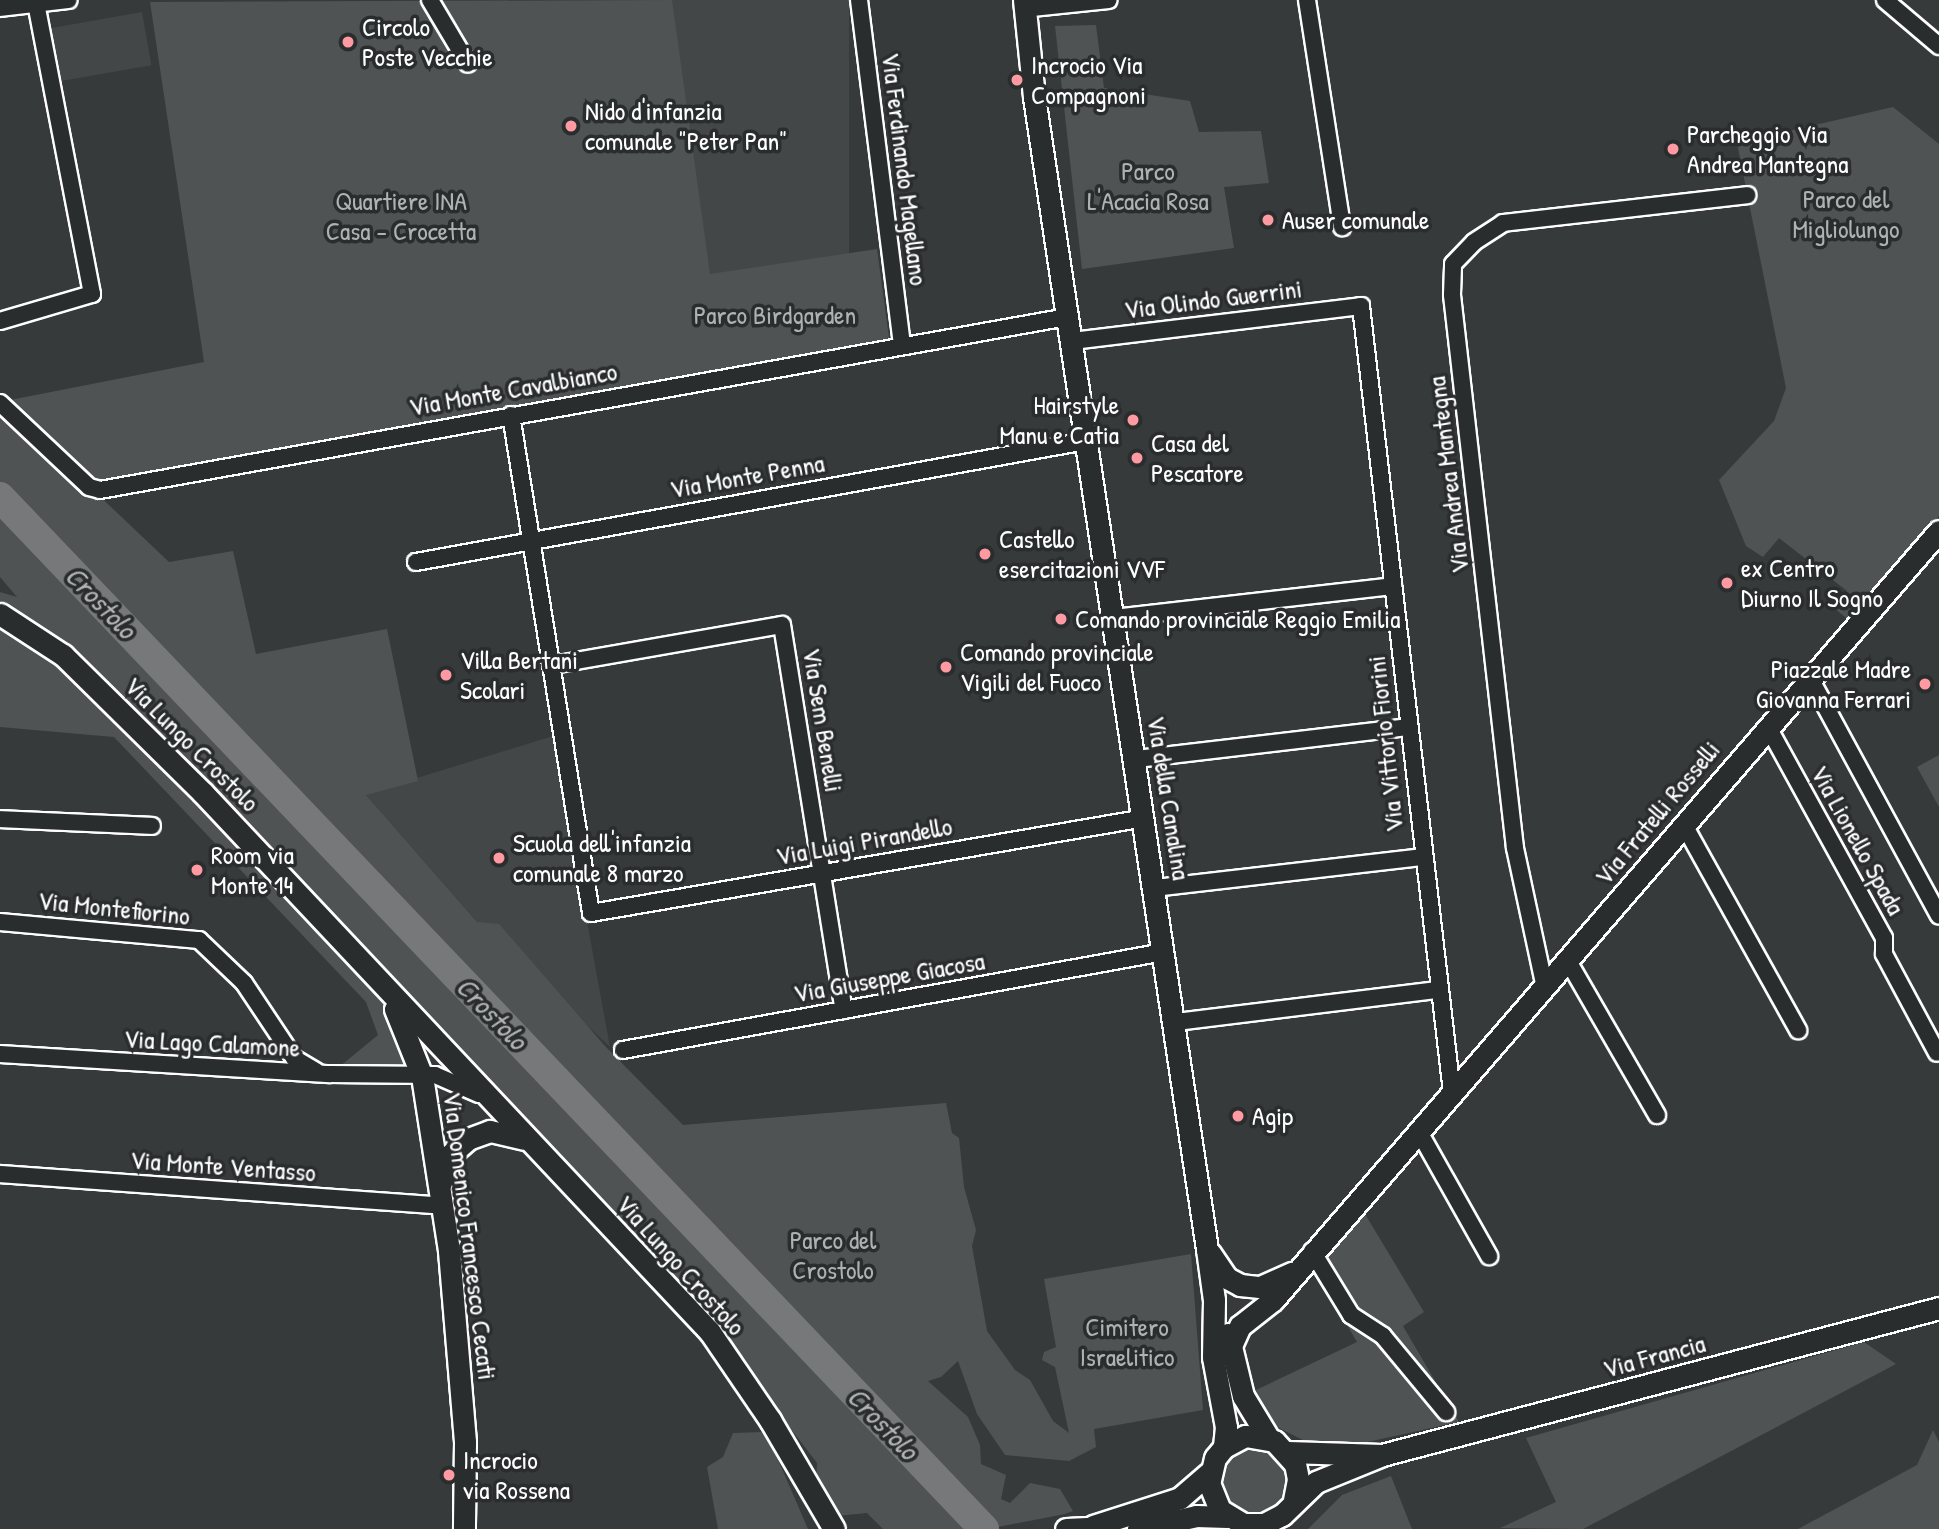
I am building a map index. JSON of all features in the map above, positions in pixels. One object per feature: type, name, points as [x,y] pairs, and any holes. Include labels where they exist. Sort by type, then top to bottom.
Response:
[{"type":"street","points":[[6,5],[69,0]]},
{"type":"street","points":[[430,0],[468,64]]},
{"type":"street","name":"Via Ferdinando Magellano","points":[[859,0],[902,343]]},
{"type":"street","points":[[1028,3],[1109,0]]},
{"type":"street","points":[[1307,0],[1342,227]]},
{"type":"street","points":[[1885,0],[1939,46]]},
{"type":"street","name":"Via della Canalina","points":[[1028,3],[1034,97],[1176,1022],[1214,1300],[1213,1357],[1226,1427],[1224,1447]]},
{"type":"street","points":[[0,321],[92,294],[36,4]]},
{"type":"street","name":"Via Andrea Mantegna","points":[[1545,988],[1515,848],[1452,295],[1453,264],[1474,242],[1503,223],[1747,195]]},
{"type":"street","name":"Via Olindo Guerrini","points":[[1072,341],[1361,306]]},
{"type":"street","name":"Via Vittorio Fiorini","points":[[1361,306],[1422,858],[1452,1092]]},
{"type":"street","name":"Via Monte Cavalbianco","points":[[0,402],[89,487],[100,490],[902,343],[1068,317]]},
{"type":"street","points":[[511,415],[553,665]]},
{"type":"street","name":"Via Monte Penna","points":[[416,562],[531,539],[1086,441]]},
{"type":"street","name":"Via Fratelli Rosselli","points":[[1231,1346],[1240,1326],[1273,1300],[1312,1251],[1545,988],[1939,531]]},
{"type":"street","points":[[1113,618],[1393,586]]},
{"type":"street","name":"Via Lungo Crostolo","points":[[0,614],[64,655],[202,792],[710,1332],[770,1420],[799,1476],[834,1529]]},
{"type":"street","name":"Via Sem Benelli","points":[[553,665],[782,625],[844,1010]]},
{"type":"street","name":"Via Luigi Pirandello","points":[[553,665],[591,913],[1145,818]]},
{"type":"street","points":[[1811,680],[1939,916]]},
{"type":"street","points":[[1136,759],[1408,727]]},
{"type":"street","name":"Via Lionello Spada","points":[[1768,727],[1884,939],[1884,954],[1937,1053]]},
{"type":"street","points":[[0,819],[152,826]]},
{"type":"street","points":[[1684,825],[1798,1030]]},
{"type":"street","points":[[1154,888],[1422,858]]},
{"type":"street","name":"Via Montefiorino","points":[[0,922],[174,934],[198,940],[244,983],[294,1058],[305,1068],[330,1074]]},
{"type":"street","name":"Via Giuseppe Giacosa","points":[[623,1050],[1164,952]]},
{"type":"street","points":[[1568,961],[1657,1115]]},
{"type":"street","points":[[1176,1022],[1438,990]]},
{"type":"street","name":"Via Lungo Crostolo","points":[[388,991],[422,1076],[445,1076],[488,1099]]},
{"type":"street","name":"Via Lago Calamone","points":[[0,1054],[330,1074],[422,1076]]},
{"type":"street","name":"Via Domenico Francesco Cecati","points":[[422,1076],[456,1316],[465,1442],[464,1529]]},
{"type":"street","points":[[1418,1130],[1489,1256]]},
{"type":"street","points":[[440,1198],[446,1163],[468,1139],[490,1131],[526,1139]]},
{"type":"street","name":"Via Monte Ventasso","points":[[0,1174],[440,1198]]},
{"type":"street","name":"Via Fratelli Rosselli","points":[[1207,1249],[1227,1278],[1240,1285],[1268,1285],[1294,1272]]},
{"type":"street","points":[[1312,1251],[1351,1315],[1383,1336],[1446,1412]]},
{"type":"street","name":"Via della Canalina","points":[[1214,1300],[1231,1346],[1243,1396],[1269,1439]]},
{"type":"street","name":"Via Francia","points":[[1138,1529],[1196,1516],[1264,1524],[1284,1515],[1316,1482],[1382,1455],[1939,1308]]},
{"type":"street","points":[[1066,1529],[1093,1526],[1173,1501],[1209,1473],[1224,1447],[1245,1436],[1269,1439],[1288,1452],[1297,1471],[1284,1515]]},
{"type":"street","name":"Via Francia","points":[[1288,1452],[1382,1455]]},
{"type":"street","points":[[1209,1473],[1214,1502],[1234,1522]]},
{"type":"street","name":"Via Lungo Crostolo","points":[[799,1476],[817,1529]]},
{"type":"street","points":[[1093,1526],[1120,1529]]},
{"type":"shaded area","points":[[672,0],[849,0],[849,277],[672,277]]},
{"type":"shaded area","points":[[142,12],[151,65],[57,82],[47,29]]},
{"type":"shaded area","name":"Scuola dell'infanzia comunale 8 marzo","points":[[553,736],[610,1047],[478,923],[365,794]]},
{"type":"green space","points":[[672,0],[710,274],[877,249],[890,345],[92,489],[169,562],[233,551],[256,654],[387,629],[418,781],[366,795],[477,922],[499,924],[605,1046],[683,1125],[946,1103],[952,1133],[959,1138],[964,1187],[976,1230],[972,1246],[987,1331],[1015,1370],[1030,1380],[1053,1421],[1069,1433],[1055,1367],[1042,1360],[1044,1352],[1056,1347],[1044,1279],[1191,1254],[1203,1410],[1094,1429],[1096,1447],[1069,1461],[1005,1455],[977,1414],[958,1361],[941,1377],[928,1381],[968,1417],[980,1445],[981,1464],[1006,1475],[1001,1499],[1010,1503],[1030,1483],[1060,1489],[1073,1511],[1065,1514],[987,1529],[883,1529],[867,1513],[836,1516],[816,1483],[817,1463],[719,1335],[383,997],[413,1065],[339,1067],[378,1035],[366,1002],[114,737],[0,727],[0,592],[17,597],[0,577],[0,402],[204,362],[150,2]]},
{"type":"green space","name":"Parco L'Acacia Rosa","points":[[1096,25],[1104,88],[1190,101],[1199,132],[1261,131],[1269,183],[1224,187],[1234,248],[1082,269],[1055,26]]},
{"type":"green space","name":"Parco del Migliolungo","points":[[1893,107],[1939,144],[1939,516],[1850,621],[1834,608],[1847,591],[1779,538],[1763,557],[1746,546],[1719,480],[1774,421],[1786,388],[1737,143]]},
{"type":"green space","points":[[1939,755],[1939,807],[1917,767]]},
{"type":"green space","points":[[1362,1209],[1424,1312],[1403,1326],[1459,1422],[1358,1444],[1317,1447],[1273,1425],[1255,1402],[1256,1390],[1357,1342],[1311,1263]]},
{"type":"green space","points":[[1864,1342],[1896,1364],[1583,1529],[1500,1528],[1556,1502],[1526,1438]]},
{"type":"green space","points":[[1933,1430],[1939,1442],[1939,1529],[1798,1529],[1917,1465]]},
{"type":"green space","points":[[766,1432],[808,1529],[718,1529],[707,1467],[723,1457],[733,1433]]},
{"type":"green space","points":[[1247,1449],[1259,1449],[1277,1458],[1284,1469],[1284,1495],[1277,1506],[1266,1513],[1247,1515],[1234,1510],[1225,1501],[1220,1488],[1220,1476],[1225,1463],[1234,1454]]},
{"type":"green space","points":[[1391,1476],[1412,1529],[1308,1529],[1342,1495]]},
{"type":"waterway","name":"Crostolo","points":[[0,497],[984,1529]]},
{"type":"place","name":"Circolo Poste Vecchie","points":[[348,42]]},
{"type":"place","name":"Incrocio Via Compagnoni","points":[[1017,80]]},
{"type":"place","name":"Nido d'infanzia comunale \"Peter Pan\"","points":[[571,126]]},
{"type":"place","name":"Parcheggio Via Andrea Mantegna","points":[[1673,149]]},
{"type":"place","name":"Auser comunale","points":[[1268,220]]},
{"type":"place","name":"Hairstyle Manu e Catia","points":[[1133,420]]},
{"type":"place","name":"Casa del Pescatore","points":[[1137,458]]},
{"type":"place","name":"Castello esercitazioni VVF","points":[[985,554]]},
{"type":"place","name":"ex Centro Diurno Il Sogno","points":[[1727,583]]},
{"type":"place","name":"Comando provinciale Reggio Emilia","points":[[1061,619]]},
{"type":"place","name":"Comando provinciale Vigili del Fuoco","points":[[946,667]]},
{"type":"place","name":"Villa Bertani Scolari","points":[[446,675]]},
{"type":"place","name":"Piazzale Madre Giovanna Ferrari","points":[[1925,684]]},
{"type":"place","name":"Scuola dell'infanzia comunale 8 marzo","points":[[499,858]]},
{"type":"place","name":"Room via Monte 14","points":[[197,870]]},
{"type":"place","name":"Agip","points":[[1238,1116]]},
{"type":"place","name":"Incrocio via Rossena","points":[[449,1475]]},
{"type":"park label","name":"Quartiere INA Casa - Crocetta","points":[[401,216]]},
{"type":"park label","name":"Parco Birdgarden","points":[[775,315]]},
{"type":"park label","name":"Parco del Crostolo","points":[[833,1255]]},
{"type":"park label","name":"Cimitero Israelitico","points":[[1127,1342]]}]
